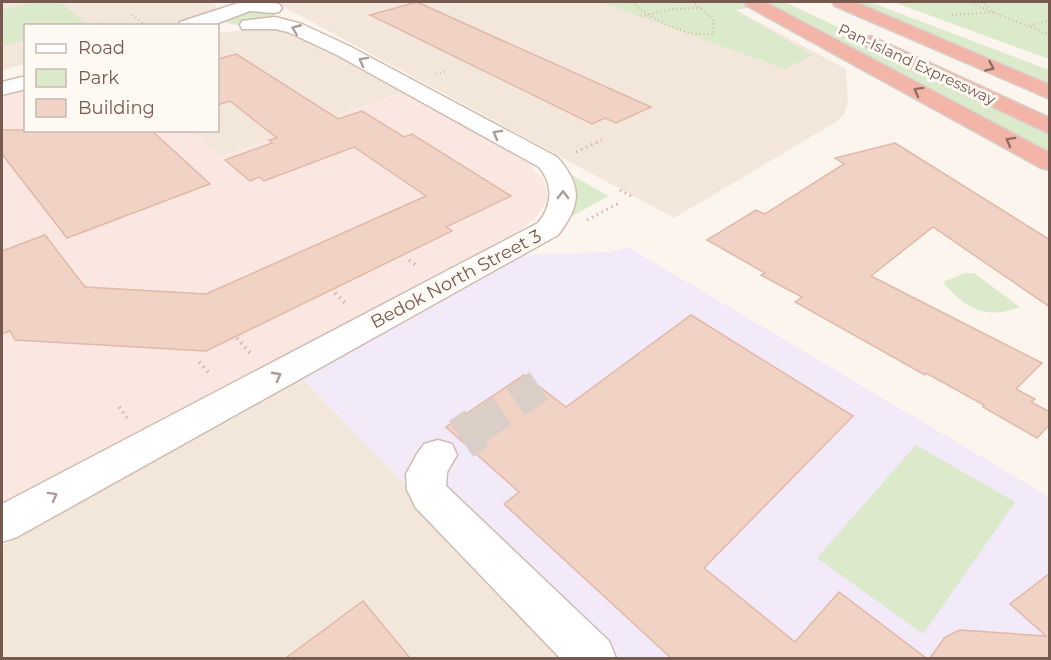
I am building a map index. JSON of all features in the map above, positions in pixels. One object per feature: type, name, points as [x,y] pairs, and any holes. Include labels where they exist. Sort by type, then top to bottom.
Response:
[{"type":"highway","points":[[753,2],[1050,163]]},
{"type":"highway","name":"Pan-Island Expressway","points":[[785,2],[827,21]]},
{"type":"highway","name":"Pan-Island Expressway","points":[[841,2],[1050,93]]},
{"type":"highway","points":[[871,2],[1008,54]]},
{"type":"highway","name":"Pan-Island Expressway","points":[[858,36],[1050,127]]},
{"type":"street","points":[[193,24],[245,5],[267,5],[276,13],[272,18],[248,25],[222,15]]},
{"type":"street","name":"Bedok North Street 3","points":[[2,524],[548,229],[560,213],[564,202],[563,186],[557,171],[548,162],[344,51],[295,28],[280,24],[248,25]]},
{"type":"street","points":[[2,75],[24,70]]},
{"type":"street","points":[[2,89],[24,83]]},
{"type":"street","points":[[438,455],[430,464],[425,477],[430,496],[592,658]]},
{"type":"path","points":[[632,2],[647,14],[676,28],[713,34],[716,24],[711,14],[693,2]]},
{"type":"path","points":[[968,2],[1050,35]]},
{"type":"path","points":[[982,2],[996,12]]},
{"type":"path","points":[[641,16],[672,9],[703,8]]},
{"type":"path","points":[[952,15],[996,12]]},
{"type":"path","points":[[132,15],[144,24]]},
{"type":"path","points":[[1030,27],[1050,20]]},
{"type":"path","points":[[576,152],[602,140]]},
{"type":"path","points":[[620,190],[631,196]]},
{"type":"path","points":[[335,293],[342,300]]},
{"type":"path","points":[[237,338],[246,348]]},
{"type":"path","points":[[199,362],[216,380]]},
{"type":"path","points":[[119,407],[132,426]]},
{"type":"shaded area","points":[[2,2],[212,2],[217,6],[213,12],[200,18],[175,24],[24,24],[24,64],[2,70]]},
{"type":"shaded area","points":[[275,2],[748,2],[757,6],[736,10],[846,69],[848,103],[844,114],[836,122],[674,218]]},
{"type":"shaded area","points":[[277,27],[334,54],[403,92],[221,157],[191,132],[219,132],[219,33]]},
{"type":"shaded area","points":[[24,88],[24,132],[191,132],[222,157],[403,92],[528,163],[544,181],[547,193],[546,202],[535,219],[517,232],[2,504],[2,94]]},
{"type":"shaded area","points":[[628,247],[1049,497],[1049,658],[574,658],[303,379],[526,255],[609,252]]},
{"type":"shaded area","points":[[303,379],[574,658],[2,658],[2,546]]},
{"type":"green space","points":[[36,2],[59,2],[87,24],[24,24],[24,40],[5,45],[2,42],[2,10]]},
{"type":"green space","points":[[601,2],[748,2],[756,6],[735,10],[812,55],[785,69]]},
{"type":"green space","points":[[753,2],[785,2],[1049,127],[1049,163]]},
{"type":"green space","points":[[841,2],[870,2],[1049,70],[1049,94]]},
{"type":"green space","points":[[893,2],[1049,2],[1049,59]]},
{"type":"green space","points":[[227,10],[275,10],[276,13],[258,24],[235,25],[222,21]]},
{"type":"green space","points":[[550,163],[609,196],[551,227]]},
{"type":"green space","points":[[965,273],[974,273],[1020,307],[1008,311],[987,312],[968,305],[943,282]]},
{"type":"green space","points":[[916,445],[1015,502],[923,634],[817,558]]},
{"type":"building","points":[[417,2],[651,107],[616,123],[605,118],[592,124],[370,15]]},
{"type":"building","points":[[236,54],[338,119],[362,111],[404,137],[412,134],[511,196],[446,227],[452,231],[206,351],[15,340],[10,331],[2,334],[2,251],[45,235],[85,287],[206,294],[426,196],[354,147],[264,181],[259,177],[250,181],[225,160],[272,143],[269,140],[277,138],[230,101],[219,105],[219,59]]},
{"type":"building","points":[[2,130],[153,132],[210,184],[67,238],[2,154]]},
{"type":"building","points":[[895,143],[1050,240],[1050,307],[933,227],[871,276],[1042,363],[1016,389],[1035,399],[1031,402],[1050,412],[1050,424],[1037,438],[983,407],[984,405],[926,373],[925,375],[795,302],[802,297],[761,275],[765,273],[707,240],[756,210],[765,214],[844,164],[835,158]]},
{"type":"building","points":[[691,315],[853,416],[704,568],[795,642],[839,592],[926,658],[671,658],[504,504],[519,492],[446,427],[524,375],[566,407]]},
{"type":"building","points":[[1050,573],[1050,658],[930,658],[945,637],[960,630],[1046,636],[1010,604]]},
{"type":"building","points":[[363,601],[410,658],[286,658]]},
{"type":"tunnel","points":[[475,429],[539,386]]},
{"type":"tunnel","points":[[461,439],[477,428]]}]
